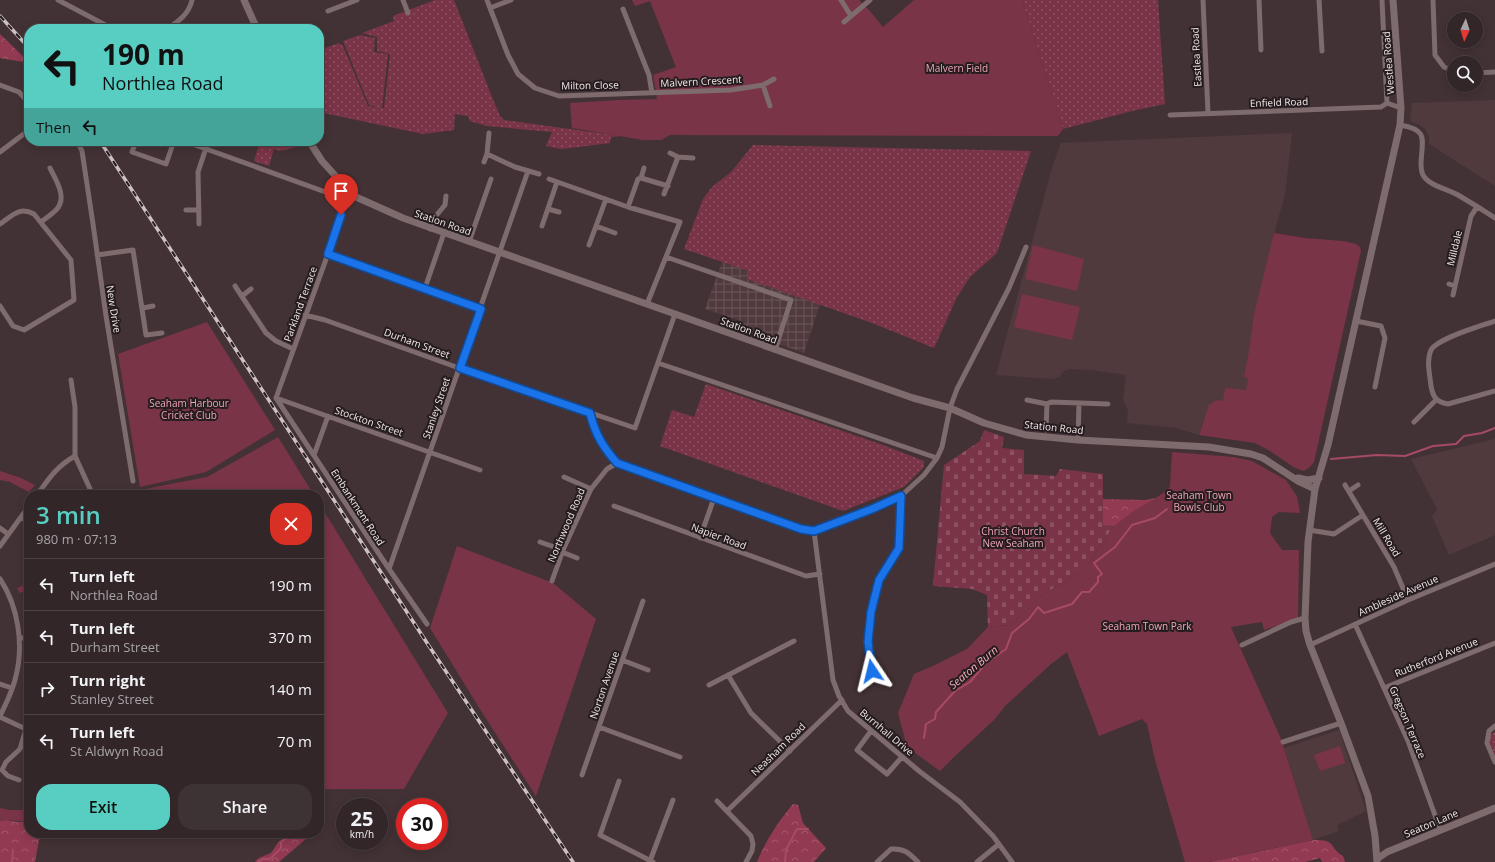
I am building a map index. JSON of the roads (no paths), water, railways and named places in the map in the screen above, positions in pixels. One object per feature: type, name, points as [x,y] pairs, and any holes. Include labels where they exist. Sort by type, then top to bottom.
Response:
[{"type":"main road","points":[[244,0],[255,24]]},
{"type":"main road","name":"Westlea Road","points":[[1375,861],[1375,836],[1368,796],[1310,645],[1306,631],[1305,618],[1308,542],[1315,489],[1319,478],[1356,321],[1400,125],[1401,108],[1394,0]]},
{"type":"main road","points":[[312,146],[322,161],[347,192]]},
{"type":"main road","name":"Station Road","points":[[347,192],[388,212],[430,229],[648,304],[913,398],[950,408],[984,423],[1010,432],[1039,437],[1209,447],[1239,451],[1263,458],[1291,477],[1315,489]]},
{"type":"main road","points":[[1291,477],[1308,480],[1319,478]]},
{"type":"main road","name":"Seaton Lane","points":[[1375,861],[1387,852],[1440,829],[1495,808]]},
{"type":"street","points":[[58,0],[104,24]]},
{"type":"street","points":[[175,24],[185,16],[191,8],[192,0]]},
{"type":"street","points":[[328,11],[357,0]]},
{"type":"street","points":[[403,0],[408,13]]},
{"type":"street","name":"Milton Close","points":[[487,0],[508,55],[518,74],[535,88],[559,96],[652,93]]},
{"type":"street","points":[[490,8],[511,0]]},
{"type":"street","points":[[841,0],[851,16]]},
{"type":"street","points":[[844,22],[870,0]]},
{"type":"street","name":"Eastlea Road","points":[[1203,0],[1208,113]]},
{"type":"street","points":[[1259,0],[1261,50]]},
{"type":"street","points":[[1319,0],[1322,51]]},
{"type":"street","points":[[1382,0],[1387,103],[1401,108]]},
{"type":"street","points":[[1433,0],[1435,55],[1444,67],[1447,68]]},
{"type":"street","points":[[623,9],[649,75],[652,93]]},
{"type":"street","points":[[1483,73],[1495,72]]},
{"type":"street","name":"Malvern Crescent","points":[[652,93],[731,90],[763,85],[774,79]]},
{"type":"street","points":[[0,85],[19,92],[24,98]]},
{"type":"street","points":[[763,85],[770,106]]},
{"type":"street","name":"Enfield Road","points":[[1170,115],[1381,107],[1387,103]]},
{"type":"street","points":[[1400,125],[1420,131],[1423,140],[1422,171],[1424,176],[1434,184],[1457,194],[1495,218]]},
{"type":"street","points":[[484,162],[487,154],[489,132]]},
{"type":"street","points":[[0,152],[24,134]]},
{"type":"street","name":"New Drive","points":[[80,146],[82,151],[133,481]]},
{"type":"street","points":[[134,146],[132,152],[166,164],[172,146]]},
{"type":"street","name":"Station Road","points":[[200,146],[331,194],[347,192]]},
{"type":"street","points":[[199,224],[198,172],[206,148]]},
{"type":"street","points":[[670,153],[678,157],[693,158]]},
{"type":"street","points":[[487,154],[515,167],[539,174]]},
{"type":"street","points":[[664,194],[678,157]]},
{"type":"street","points":[[41,222],[57,209],[60,202],[60,192],[56,179],[50,168]]},
{"type":"street","points":[[628,207],[636,182],[641,178],[644,168]]},
{"type":"street","name":"Stanley Street","points":[[388,569],[481,309],[528,170]]},
{"type":"street","points":[[641,178],[668,186]]},
{"type":"street","points":[[469,242],[491,179]]},
{"type":"street","points":[[549,179],[628,207],[680,222],[648,304]]},
{"type":"street","points":[[542,226],[557,182]]},
{"type":"street","name":"Parkland Terrace","points":[[276,398],[328,254],[345,203],[347,192]]},
{"type":"street","points":[[430,229],[435,217],[445,205],[446,196]]},
{"type":"street","points":[[589,245],[606,199]]},
{"type":"street","name":"Milldale","points":[[1453,295],[1471,216],[1477,207]]},
{"type":"street","points":[[548,209],[559,212]]},
{"type":"street","points":[[0,224],[18,211],[26,210],[34,214],[71,260],[74,300],[24,330],[13,326],[0,306]]},
{"type":"street","points":[[186,210],[199,210]]},
{"type":"street","points":[[596,226],[615,233]]},
{"type":"street","points":[[425,288],[444,234]]},
{"type":"street","points":[[590,413],[593,428],[605,449],[617,463],[801,529],[814,531],[872,509],[901,496],[924,475],[937,458],[942,447],[950,408],[957,389],[1009,288],[1026,247]]},
{"type":"street","points":[[97,255],[133,250],[146,335],[162,332]]},
{"type":"street","points":[[328,254],[481,309]]},
{"type":"street","points":[[666,257],[791,300],[775,350]]},
{"type":"street","points":[[1449,284],[1455,286]]},
{"type":"street","points":[[235,286],[266,333],[276,341],[293,349]]},
{"type":"street","points":[[242,296],[251,289]]},
{"type":"street","points":[[143,308],[153,306]]},
{"type":"street","points":[[675,314],[658,362],[937,458]]},
{"type":"street","name":"Durham Street","points":[[305,315],[325,320],[635,428],[658,362]]},
{"type":"street","points":[[1356,321],[1381,326],[1385,338],[1375,387]]},
{"type":"street","points":[[1495,321],[1443,340],[1432,349],[1428,363],[1433,395],[1440,403],[1448,404],[1495,391]]},
{"type":"street","points":[[71,380],[75,407],[75,456],[92,490]]},
{"type":"street","name":"Stockton Street","points":[[276,398],[480,470]]},
{"type":"street","name":"Embankment Road","points":[[276,398],[388,569],[427,624]]},
{"type":"street","points":[[1027,400],[1047,404],[1051,402],[1108,404]]},
{"type":"street","points":[[1414,422],[1436,400]]},
{"type":"street","points":[[1078,440],[1079,403]]},
{"type":"street","points":[[1046,430],[1047,404]]},
{"type":"street","points":[[314,456],[328,416]]},
{"type":"street","points":[[41,490],[63,462],[75,456]]},
{"type":"street","name":"Northwood Road","points":[[552,581],[563,551],[591,489],[607,469],[617,463]]},
{"type":"street","points":[[564,477],[591,489]]},
{"type":"street","name":"Mill Road","points":[[1346,485],[1394,567],[1408,600]]},
{"type":"street","points":[[1349,491],[1358,485]]},
{"type":"street","points":[[872,671],[868,642],[871,612],[879,580],[899,548],[901,496]]},
{"type":"street","points":[[700,538],[714,498]]},
{"type":"street","name":"Napier Road","points":[[614,506],[806,576],[820,574]]},
{"type":"street","points":[[0,546],[24,513]]},
{"type":"street","points":[[1309,530],[1334,534],[1363,515]]},
{"type":"street","points":[[0,528],[8,534]]},
{"type":"street","name":"Burnhall Drive","points":[[814,531],[834,680],[848,712],[960,802],[994,836],[1012,862]]},
{"type":"street","points":[[540,542],[577,558]]},
{"type":"street","name":"Ambleside Avenue","points":[[1310,645],[1408,600],[1495,564]]},
{"type":"street","points":[[0,579],[5,586],[13,606],[19,638],[18,668],[12,688],[0,717],[24,728]]},
{"type":"street","name":"Norton Avenue","points":[[582,775],[643,601]]},
{"type":"street","points":[[1242,645],[1263,634],[1305,618]]},
{"type":"street","name":"Gregson Terrace","points":[[1355,624],[1408,741],[1440,829]]},
{"type":"street","points":[[19,638],[24,638]]},
{"type":"street","points":[[709,685],[794,641]]},
{"type":"street","name":"Rutherford Avenue","points":[[1384,688],[1495,643]]},
{"type":"street","points":[[622,660],[648,670]]},
{"type":"street","points":[[728,675],[751,713],[790,751]]},
{"type":"street","points":[[0,684],[12,688]]},
{"type":"street","name":"Neasham Road","points":[[727,811],[842,700]]},
{"type":"street","points":[[1283,742],[1341,723]]},
{"type":"street","points":[[1495,726],[1489,731],[1487,743],[1495,762]]},
{"type":"street","points":[[599,727],[680,757]]},
{"type":"street","points":[[871,731],[857,750],[887,774],[902,756]]},
{"type":"street","points":[[19,780],[8,776],[1,770],[6,762],[20,749],[24,740]]},
{"type":"street","points":[[619,781],[600,835],[651,861],[673,800]]},
{"type":"street","points":[[717,801],[751,836],[753,844],[752,851],[746,862]]},
{"type":"street","points":[[977,862],[999,844]]},
{"type":"street","points":[[877,862],[892,848],[900,848],[908,852],[918,862]]},
{"type":"waterway","points":[[1331,459],[1377,455],[1405,456],[1433,446],[1456,444],[1464,436],[1482,433],[1495,428]]},
{"type":"waterway","name":"Seaton Burn","points":[[924,738],[926,724],[935,719],[936,712],[955,691],[970,682],[986,663],[1006,649],[1012,633],[1029,619],[1038,607],[1044,613],[1072,604],[1082,592],[1089,592],[1098,582],[1098,577],[1102,574],[1094,563],[1115,547],[1132,525],[1155,518],[1167,509]]},
{"type":"waterway","name":"Seaton Burn","points":[[785,862],[786,850],[797,829],[808,829]]},
{"type":"waterway","points":[[259,862],[262,859],[270,859],[281,848],[281,842],[286,838]]},
{"type":"waterway","points":[[12,862],[13,850]]},
{"type":"railway","points":[[0,16],[24,42]]},
{"type":"railway","points":[[103,146],[429,646],[573,862]]},
{"type":"park label","name":"Malvern Field","points":[[957,68]]},
{"type":"park label","name":"Seaham Harbour Cricket Club","points":[[189,408]]},
{"type":"park label","name":"Seaham Town Bowls Club","points":[[1199,500]]},
{"type":"park label","name":"Christ Church New Seaham","points":[[1013,536]]},
{"type":"park label","name":"Seaham Town Park","points":[[1147,626]]}]
